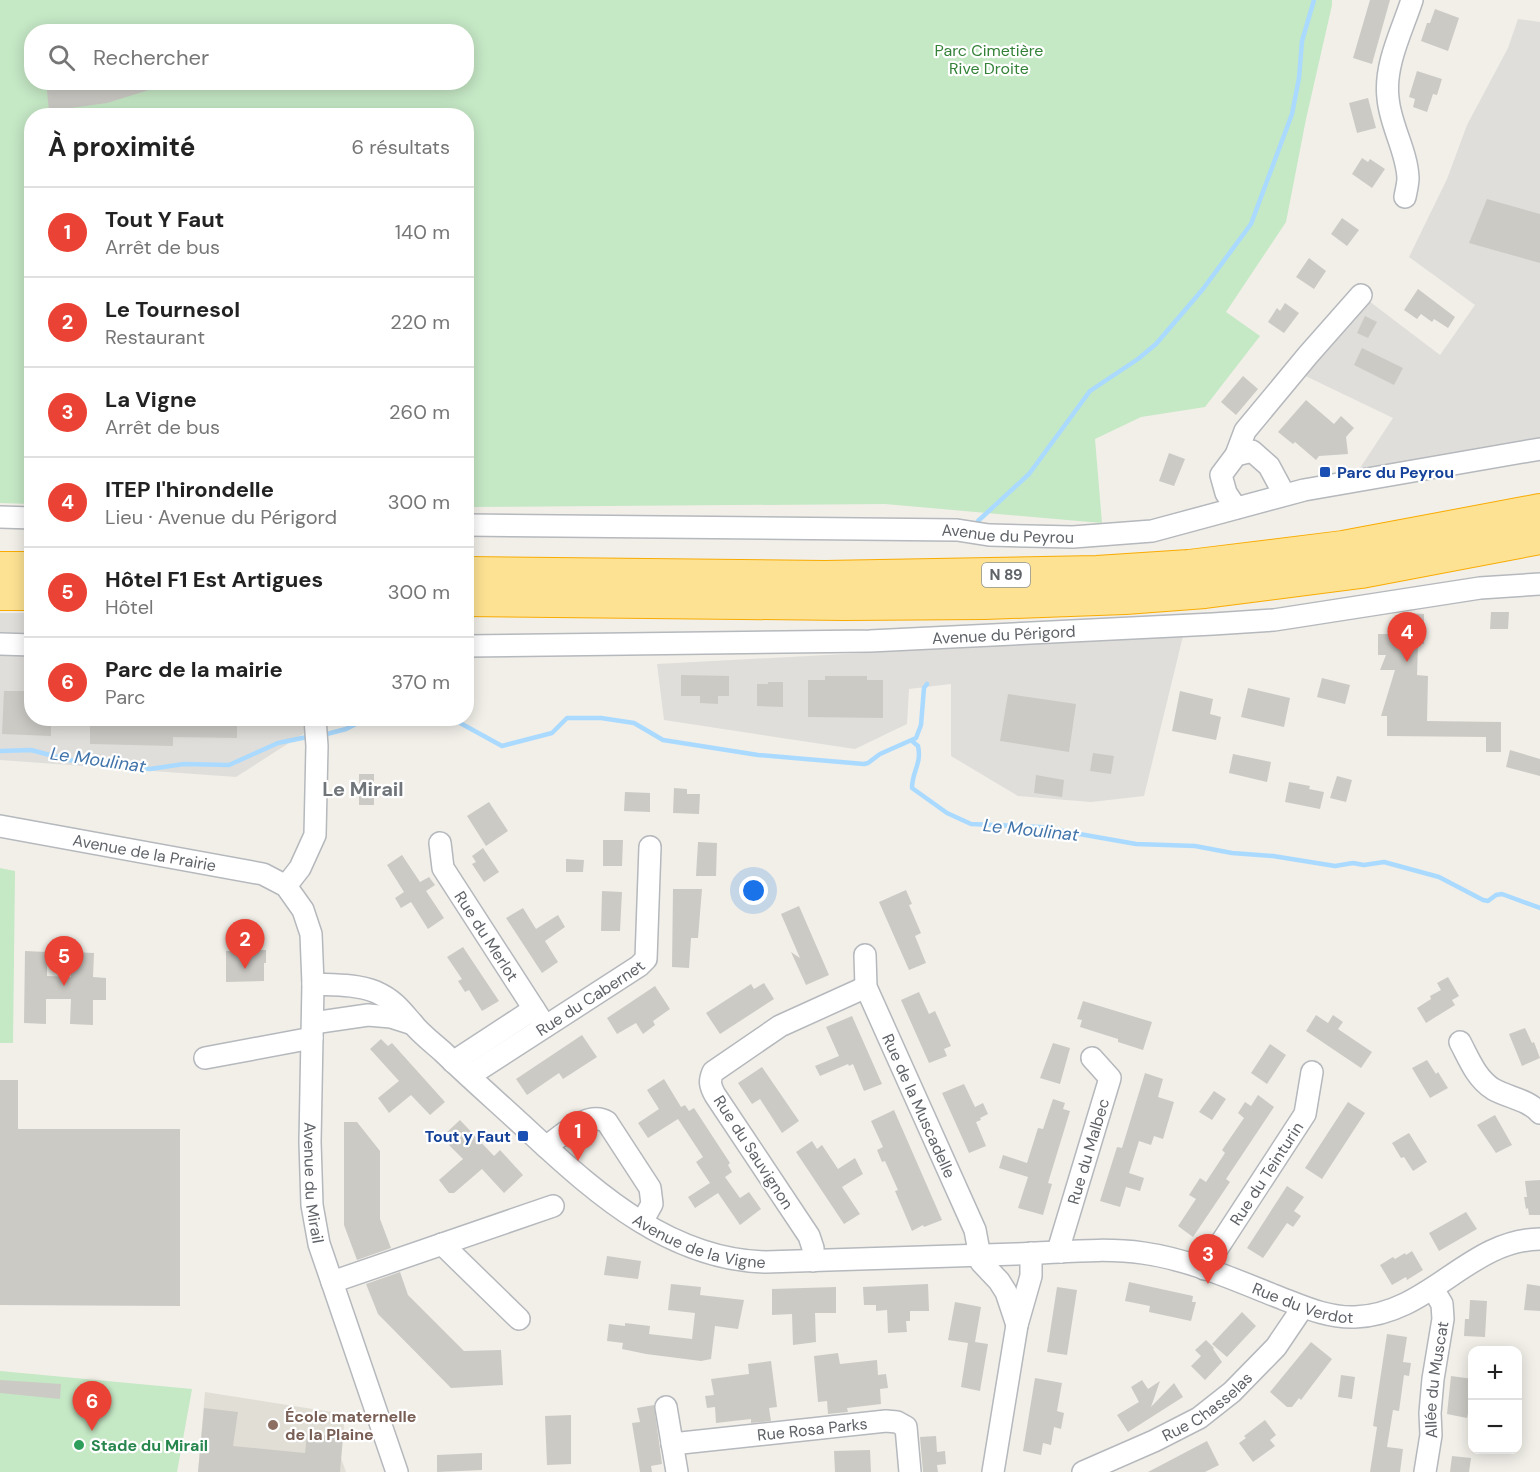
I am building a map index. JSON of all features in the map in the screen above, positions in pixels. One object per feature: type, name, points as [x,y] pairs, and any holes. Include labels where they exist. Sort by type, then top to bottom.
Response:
[{"type":"highway","name":"N 89","points":[[474,573],[836,577],[1097,572],[1200,564],[1332,549],[1540,510]]},
{"type":"highway","name":"N 89","points":[[474,600],[857,604],[985,603],[1125,598],[1259,586],[1361,572],[1540,538]]},
{"type":"highway","points":[[0,568],[24,568]]},
{"type":"highway","points":[[0,594],[24,594]]},
{"type":"street","points":[[1405,196],[1408,179],[1406,163],[1388,100],[1387,85],[1389,71],[1412,0]]},
{"type":"street","points":[[1236,508],[1226,493],[1221,475],[1236,455],[1245,431],[1360,295]]},
{"type":"street","name":"Avenue du Peyrou","points":[[474,525],[957,530],[989,535],[1073,537],[1152,531],[1284,494],[1540,449]]},
{"type":"street","points":[[1236,455],[1252,451],[1269,466],[1284,494]]},
{"type":"street","points":[[0,517],[24,518]]},
{"type":"street","name":"Avenue du Périgord","points":[[474,646],[870,641],[1213,624],[1284,618],[1480,588],[1540,584]]},
{"type":"street","points":[[0,644],[24,645]]},
{"type":"street","points":[[286,886],[300,868],[315,835],[317,727]]},
{"type":"street","name":"Avenue de la Prairie","points":[[0,826],[263,874],[286,886]]},
{"type":"street","name":"Rue du Merlot","points":[[440,843],[443,868],[540,1018]]},
{"type":"street","name":"Rue du Cabernet","points":[[461,1069],[540,1018],[639,966],[645,959],[650,847]]},
{"type":"street","name":"Avenue du Mirail","points":[[286,886],[303,910],[311,934],[313,1031],[310,1183],[315,1227],[397,1472]]},
{"type":"street","name":"Rue de la Muscadelle","points":[[865,955],[866,987],[975,1230],[979,1255]]},
{"type":"street","name":"Avenue de la Vigne","points":[[313,984],[352,986],[377,992],[403,1010],[413,1024],[461,1069],[598,1192],[642,1222],[689,1247],[727,1259],[755,1262],[979,1255]]},
{"type":"street","name":"Rue du Sauvignon","points":[[813,1261],[813,1248],[809,1236],[715,1095],[710,1079],[713,1072],[780,1026],[866,987]]},
{"type":"street","name":"Avenue de la Vigne","points":[[205,1058],[313,1031],[368,1014],[391,1017],[413,1024]]},
{"type":"street","points":[[1460,1042],[1476,1072],[1493,1088],[1538,1105]]},
{"type":"street","name":"Rue du Malbec","points":[[1061,1252],[1060,1244],[1110,1078],[1092,1058]]},
{"type":"street","name":"Rue du Teinturin","points":[[1204,1269],[1305,1114],[1312,1072]]},
{"type":"street","points":[[546,1147],[586,1120],[595,1118],[607,1122],[650,1188],[652,1204],[642,1222]]},
{"type":"street","points":[[332,1282],[553,1206]]},
{"type":"street","name":"Rue du Verdot","points":[[979,1255],[1061,1252],[1140,1253],[1204,1269],[1329,1316],[1364,1317],[1390,1312],[1406,1305],[1488,1252],[1518,1241],[1540,1239]]},
{"type":"street","points":[[442,1244],[519,1319]]},
{"type":"street","points":[[993,1472],[1017,1325],[1031,1276],[1031,1253]]},
{"type":"street","points":[[979,1255],[981,1262],[1006,1292],[1017,1325]]},
{"type":"street","name":"Allée du Muscat","points":[[1425,1472],[1431,1435],[1433,1379],[1443,1319],[1442,1304],[1433,1289]]},
{"type":"street","name":"Rue Chasselas","points":[[1083,1472],[1154,1441],[1199,1418],[1232,1392],[1276,1347],[1304,1307]]},
{"type":"street","points":[[666,1407],[677,1472]]},
{"type":"street","name":"Rue Rosa Parks","points":[[672,1444],[886,1420],[906,1427],[910,1472]]},
{"type":"shaded area","points":[[1518,19],[1540,22],[1540,446],[1360,468],[1393,418],[1295,371],[1361,295],[1440,355],[1475,305],[1409,257],[1447,179],[1467,125],[1508,48]]},
{"type":"shaded area","points":[[0,613],[24,613],[24,726],[315,726],[236,777],[0,760]]},
{"type":"shaded area","points":[[1183,636],[1144,796],[1091,802],[1018,796],[951,756],[951,684],[909,689],[907,724],[855,749],[664,720],[657,664]]},
{"type":"shaded area","name":"École maternelle de la Plaine","points":[[205,1392],[345,1414],[341,1458],[346,1472],[198,1472]]},
{"type":"green space","name":"Parc Cimetière Rive Droite","points":[[0,0],[1332,0],[1286,222],[1226,312],[1260,336],[1205,407],[1141,417],[1095,439],[1102,523],[885,504],[474,507],[474,108],[24,108],[24,504],[0,503]]},
{"type":"green space","points":[[0,868],[15,871],[13,1043],[0,1043]]},
{"type":"green space","points":[[0,1371],[192,1389],[177,1472],[0,1472]]},
{"type":"building","points":[[1370,0],[1390,0],[1372,64],[1353,58]]},
{"type":"building","points":[[1435,9],[1459,18],[1448,51],[1421,41]]},
{"type":"building","points":[[1417,71],[1442,79],[1437,95],[1433,94],[1427,112],[1413,107],[1415,99],[1409,97]]},
{"type":"building","points":[[47,90],[149,90],[107,103],[71,108],[49,108]]},
{"type":"building","points":[[1368,98],[1376,128],[1357,133],[1349,103]]},
{"type":"building","points":[[1362,158],[1368,162],[1370,159],[1385,169],[1372,188],[1352,174]]},
{"type":"building","points":[[1487,199],[1540,214],[1540,263],[1469,243]]},
{"type":"building","points":[[1342,218],[1359,230],[1347,246],[1331,234]]},
{"type":"building","points":[[1309,258],[1326,271],[1314,289],[1296,277]]},
{"type":"building","points":[[1418,289],[1455,317],[1448,328],[1434,319],[1432,322],[1421,314],[1417,319],[1404,310]]},
{"type":"building","points":[[1285,303],[1299,313],[1284,333],[1268,322],[1277,308],[1280,311]]},
{"type":"building","points":[[1365,316],[1377,322],[1368,338],[1357,333]]},
{"type":"building","points":[[1362,348],[1403,368],[1394,385],[1354,365]]},
{"type":"building","points":[[1243,376],[1258,389],[1236,415],[1221,402]]},
{"type":"building","points":[[1306,400],[1334,424],[1341,416],[1354,428],[1346,437],[1348,454],[1319,456],[1316,460],[1295,442],[1293,444],[1278,432]]},
{"type":"building","points":[[1169,453],[1185,459],[1174,486],[1159,481]]},
{"type":"building","points":[[1491,612],[1509,612],[1508,629],[1490,629]]},
{"type":"building","points":[[1401,613],[1424,614],[1424,644],[1418,644],[1417,675],[1428,676],[1427,721],[1501,722],[1501,752],[1486,752],[1486,737],[1387,736],[1387,716],[1381,716],[1395,670],[1380,670],[1386,655],[1378,655],[1378,634],[1401,634]]},
{"type":"building","points":[[681,675],[729,676],[729,696],[718,696],[718,704],[700,703],[700,696],[681,696]]},
{"type":"building","points":[[825,676],[867,676],[867,680],[883,680],[883,718],[808,717],[808,680],[825,680]]},
{"type":"building","points":[[1322,678],[1350,685],[1345,704],[1317,697]]},
{"type":"building","points":[[768,682],[783,682],[783,707],[757,706],[757,684],[768,684]]},
{"type":"building","points":[[1248,688],[1290,698],[1284,727],[1241,717]]},
{"type":"building","points":[[4,691],[24,691],[24,726],[51,726],[51,736],[2,734]]},
{"type":"building","points":[[1180,691],[1213,699],[1210,714],[1221,717],[1216,740],[1172,731]]},
{"type":"building","points":[[1008,694],[1076,704],[1069,752],[1000,741]]},
{"type":"building","points":[[90,726],[237,726],[237,738],[173,737],[173,746],[90,744]]},
{"type":"building","points":[[1510,750],[1540,759],[1540,776],[1506,767]]},
{"type":"building","points":[[1093,753],[1114,756],[1111,774],[1090,771]]},
{"type":"building","points":[[1233,754],[1271,762],[1267,782],[1229,773]]},
{"type":"building","points":[[359,774],[374,774],[374,805],[359,805]]},
{"type":"building","points":[[1036,775],[1064,780],[1062,797],[1034,793]]},
{"type":"building","points":[[1337,776],[1352,780],[1346,802],[1330,798]]},
{"type":"building","points":[[1289,782],[1310,786],[1309,789],[1324,792],[1320,809],[1285,802]]},
{"type":"building","points":[[674,788],[687,789],[687,794],[700,794],[699,814],[673,813]]},
{"type":"building","points":[[625,792],[650,793],[650,812],[624,811]]},
{"type":"building","points":[[489,802],[508,831],[486,846],[467,816]]},
{"type":"building","points":[[603,840],[623,840],[622,866],[603,866]]},
{"type":"building","points":[[698,842],[717,843],[716,876],[696,876]]},
{"type":"building","points":[[483,848],[499,872],[484,882],[472,864],[476,862],[472,856]]},
{"type":"building","points":[[402,855],[420,882],[429,877],[435,885],[426,891],[444,918],[428,929],[411,902],[401,908],[395,898],[404,892],[387,865]]},
{"type":"building","points":[[566,859],[584,860],[583,872],[566,872]]},
{"type":"building","points":[[673,889],[702,889],[698,938],[691,938],[689,968],[672,967]]},
{"type":"building","points":[[906,890],[912,904],[909,905],[921,933],[915,936],[926,963],[909,970],[879,902]]},
{"type":"building","points":[[602,891],[622,892],[620,931],[601,931]]},
{"type":"building","points":[[799,906],[829,975],[806,985],[791,952],[800,958],[781,914]]},
{"type":"building","points":[[523,908],[536,929],[558,915],[565,927],[545,941],[558,962],[542,973],[506,918]]},
{"type":"building","points":[[463,947],[499,1001],[482,1011],[469,990],[465,992],[458,981],[462,979],[447,957]]},
{"type":"building","points":[[266,950],[264,981],[226,982],[226,951]]},
{"type":"building","points":[[25,951],[47,952],[47,976],[71,977],[71,952],[94,953],[93,977],[106,978],[106,1000],[93,1000],[93,1025],[70,1024],[71,999],[46,999],[46,1024],[24,1023]]},
{"type":"building","points":[[1448,977],[1459,996],[1452,1000],[1455,1005],[1426,1023],[1417,1008],[1441,990],[1437,983]]},
{"type":"building","points":[[764,983],[774,999],[720,1034],[706,1013],[751,984],[754,989]]},
{"type":"building","points":[[655,986],[670,1009],[653,1021],[655,1025],[643,1034],[636,1023],[617,1034],[607,1018]]},
{"type":"building","points":[[919,992],[929,1014],[935,1011],[951,1046],[944,1049],[947,1056],[929,1063],[901,1000]]},
{"type":"building","points":[[1083,1001],[1152,1022],[1143,1050],[1080,1027],[1082,1020],[1077,1019]]},
{"type":"building","points":[[1316,1015],[1328,1023],[1333,1015],[1343,1022],[1338,1029],[1372,1052],[1361,1068],[1306,1031]]},
{"type":"building","points":[[852,1016],[882,1084],[864,1091],[853,1064],[820,1076],[815,1066],[839,1056],[826,1027]]},
{"type":"building","points":[[1525,1028],[1540,1058],[1522,1066],[1509,1034]]},
{"type":"building","points":[[582,1035],[597,1057],[563,1079],[559,1073],[527,1095],[516,1079]]},
{"type":"building","points":[[381,1039],[388,1046],[392,1043],[445,1102],[430,1115],[411,1095],[389,1113],[378,1098],[399,1081],[370,1049]]},
{"type":"building","points":[[1053,1043],[1070,1048],[1060,1084],[1040,1078]]},
{"type":"building","points":[[1270,1044],[1286,1055],[1267,1084],[1251,1073]]},
{"type":"building","points":[[1427,1060],[1448,1088],[1430,1098],[1412,1068]]},
{"type":"building","points":[[762,1067],[799,1121],[782,1133],[760,1099],[752,1104],[738,1083]]},
{"type":"building","points":[[1145,1073],[1163,1079],[1158,1097],[1174,1102],[1163,1139],[1154,1136],[1151,1145],[1139,1141],[1129,1173],[1144,1178],[1140,1191],[1126,1187],[1120,1207],[1100,1201],[1117,1147],[1122,1148]]},
{"type":"building","points":[[664,1079],[681,1107],[685,1105],[689,1111],[694,1108],[730,1163],[728,1165],[732,1172],[725,1177],[740,1198],[749,1192],[761,1209],[740,1225],[718,1193],[695,1208],[688,1197],[710,1183],[696,1162],[703,1157],[678,1119],[648,1138],[638,1123],[659,1109],[647,1090]]},
{"type":"building","points":[[0,1080],[18,1080],[18,1129],[180,1129],[180,1306],[0,1305]]},
{"type":"building","points":[[964,1084],[975,1107],[983,1103],[988,1114],[976,1122],[986,1146],[969,1153],[942,1093]]},
{"type":"building","points":[[1214,1091],[1226,1099],[1212,1120],[1199,1112]]},
{"type":"building","points":[[1258,1095],[1274,1107],[1226,1179],[1230,1182],[1193,1237],[1178,1226],[1196,1199],[1189,1195],[1200,1178],[1206,1182],[1225,1153],[1222,1150],[1244,1118],[1238,1113],[1245,1102],[1251,1106]]},
{"type":"building","points":[[1053,1099],[1065,1103],[1063,1109],[1070,1111],[1048,1183],[1052,1184],[1043,1215],[1018,1208],[1028,1177],[999,1168],[1003,1155],[1027,1163],[1038,1128],[1043,1129]]},
{"type":"building","points":[[1348,1102],[1365,1113],[1322,1179],[1305,1168]]},
{"type":"building","points":[[894,1110],[942,1220],[924,1227],[923,1225],[912,1231],[895,1191],[898,1190],[885,1161],[882,1162],[877,1150],[883,1147],[871,1121]]},
{"type":"building","points":[[1495,1115],[1512,1145],[1496,1153],[1477,1125]]},
{"type":"building","points":[[460,1120],[494,1156],[500,1150],[523,1175],[504,1193],[482,1169],[454,1193],[449,1193],[439,1180],[463,1159],[449,1145],[453,1141],[446,1133]]},
{"type":"building","points":[[344,1122],[357,1122],[380,1151],[380,1219],[391,1248],[357,1260],[344,1225]]},
{"type":"building","points":[[1409,1133],[1427,1162],[1413,1171],[1404,1157],[1401,1158],[1392,1143]]},
{"type":"building","points":[[812,1141],[817,1149],[822,1145],[838,1169],[855,1158],[863,1174],[842,1187],[860,1214],[844,1224],[796,1152]]},
{"type":"building","points":[[1540,1180],[1540,1215],[1529,1215],[1524,1197],[1527,1197],[1525,1181]]},
{"type":"building","points":[[1287,1186],[1304,1197],[1294,1211],[1301,1216],[1293,1227],[1287,1223],[1263,1258],[1247,1248]]},
{"type":"building","points":[[1466,1212],[1477,1229],[1439,1251],[1429,1233]]},
{"type":"building","points":[[1412,1251],[1423,1270],[1407,1280],[1406,1277],[1392,1285],[1380,1265],[1393,1257],[1395,1259]]},
{"type":"building","points":[[607,1256],[641,1261],[638,1279],[604,1275]]},
{"type":"building","points":[[400,1272],[408,1295],[464,1351],[501,1350],[503,1385],[451,1388],[378,1314],[366,1284]]},
{"type":"building","points":[[1129,1282],[1193,1296],[1192,1302],[1196,1302],[1191,1321],[1149,1312],[1150,1306],[1125,1301]]},
{"type":"building","points":[[671,1284],[701,1287],[700,1295],[744,1300],[738,1329],[715,1326],[711,1359],[701,1361],[646,1354],[622,1349],[623,1343],[607,1341],[609,1324],[625,1326],[625,1323],[650,1326],[649,1334],[692,1339],[695,1313],[668,1310]]},
{"type":"building","points":[[928,1284],[929,1311],[910,1311],[910,1321],[906,1321],[907,1332],[888,1333],[887,1310],[876,1311],[876,1305],[864,1305],[863,1287]]},
{"type":"building","points":[[1527,1284],[1540,1286],[1540,1311],[1524,1310]]},
{"type":"building","points":[[836,1287],[836,1313],[815,1313],[816,1342],[793,1345],[792,1314],[772,1315],[772,1289]]},
{"type":"building","points":[[1057,1287],[1077,1290],[1067,1355],[1047,1352]]},
{"type":"building","points":[[1470,1300],[1487,1301],[1485,1337],[1464,1336],[1465,1319],[1469,1319]]},
{"type":"building","points":[[955,1302],[981,1307],[975,1342],[988,1344],[980,1391],[961,1387],[968,1343],[948,1340]]},
{"type":"building","points":[[1242,1312],[1256,1326],[1227,1357],[1212,1344]]},
{"type":"building","points":[[1387,1334],[1407,1337],[1403,1362],[1411,1363],[1409,1376],[1404,1375],[1399,1411],[1393,1410],[1387,1447],[1403,1449],[1400,1472],[1370,1472],[1377,1427],[1373,1426]]},
{"type":"building","points":[[1206,1340],[1222,1362],[1205,1380],[1191,1366],[1201,1356],[1195,1350]]},
{"type":"building","points":[[1311,1342],[1332,1359],[1301,1400],[1299,1398],[1292,1407],[1287,1407],[1270,1392]]},
{"type":"building","points":[[838,1353],[840,1364],[877,1360],[878,1375],[886,1374],[888,1388],[880,1389],[881,1404],[847,1408],[848,1412],[828,1414],[827,1401],[818,1402],[814,1356]]},
{"type":"building","points":[[771,1361],[777,1407],[769,1408],[771,1421],[751,1423],[751,1419],[716,1423],[715,1407],[707,1408],[705,1396],[714,1395],[711,1379],[749,1374],[748,1364]]},
{"type":"building","points":[[1341,1375],[1355,1377],[1352,1399],[1338,1397]]},
{"type":"building","points":[[1451,1376],[1468,1378],[1467,1418],[1447,1414]]},
{"type":"building","points":[[1035,1378],[1062,1383],[1057,1411],[1064,1413],[1061,1429],[1054,1427],[1051,1445],[1043,1443],[1041,1455],[1023,1451]]},
{"type":"building","points":[[0,1380],[61,1384],[60,1399],[0,1393]]},
{"type":"building","points":[[1142,1380],[1148,1389],[1160,1381],[1151,1407],[1174,1383],[1183,1397],[1128,1432],[1117,1415],[1139,1402],[1131,1387]]},
{"type":"building","points":[[654,1405],[662,1464],[651,1466],[652,1472],[640,1472],[632,1423],[640,1422],[637,1408]]},
{"type":"building","points":[[204,1408],[238,1412],[233,1446],[305,1453],[307,1434],[343,1437],[340,1472],[198,1472]]},
{"type":"building","points":[[571,1415],[571,1464],[547,1465],[545,1416]]},
{"type":"building","points":[[1265,1420],[1276,1435],[1270,1440],[1275,1446],[1253,1462],[1239,1443],[1246,1438],[1244,1436]]},
{"type":"building","points":[[936,1436],[937,1452],[945,1451],[946,1464],[937,1465],[938,1472],[923,1472],[920,1437]]},
{"type":"building","points":[[1207,1441],[1219,1465],[1205,1472],[1148,1472]]},
{"type":"building","points":[[870,1450],[871,1472],[835,1472],[834,1451]]},
{"type":"building","points":[[482,1453],[482,1470],[437,1472],[437,1455]]},
{"type":"building","points":[[1452,1456],[1471,1458],[1469,1472],[1450,1472]]},
{"type":"waterway","points":[[978,521],[1029,474],[1090,391],[1156,344],[1203,289],[1251,224],[1292,114],[1299,78],[1302,41],[1314,0]]},
{"type":"waterway","name":"Le Moulinat","points":[[466,726],[502,746],[552,733],[567,718],[601,718],[634,723],[663,740],[758,755],[864,764],[916,738],[921,725],[924,688],[927,684]]},
{"type":"waterway","name":"Le Moulinat","points":[[323,735],[352,726]]},
{"type":"waterway","name":"Le Moulinat","points":[[0,751],[31,750],[69,760],[150,769],[184,764],[229,765],[278,743],[312,736]]},
{"type":"waterway","name":"Le Moulinat","points":[[912,741],[918,746],[919,752],[912,788],[947,813],[971,824],[1040,827],[1136,844],[1195,846],[1335,866],[1384,862],[1439,877],[1483,900],[1488,901],[1502,894],[1540,908]]},
{"type":"place","name":"Parc du Peyrou","points":[[1325,472]]},
{"type":"place","name":"ITEP l'hirondelle","points":[[1407,662]]},
{"type":"place","name":"Le Tournesol","points":[[245,969]]},
{"type":"place","name":"Hôtel F1 Est Artigues","points":[[64,986]]},
{"type":"place","name":"Tout y Faut","points":[[523,1136]]},
{"type":"place","name":"Tout Y Faut","points":[[578,1161]]},
{"type":"place","name":"La Vigne","points":[[1208,1284]]},
{"type":"place","name":"École maternelle de la Plaine","points":[[273,1425]]},
{"type":"place","name":"Parc de la mairie","points":[[92,1431]]},
{"type":"place","name":"Stade du Mirail","points":[[79,1445]]},
{"type":"district","name":"Le Mirail","points":[[363,789]]}]
